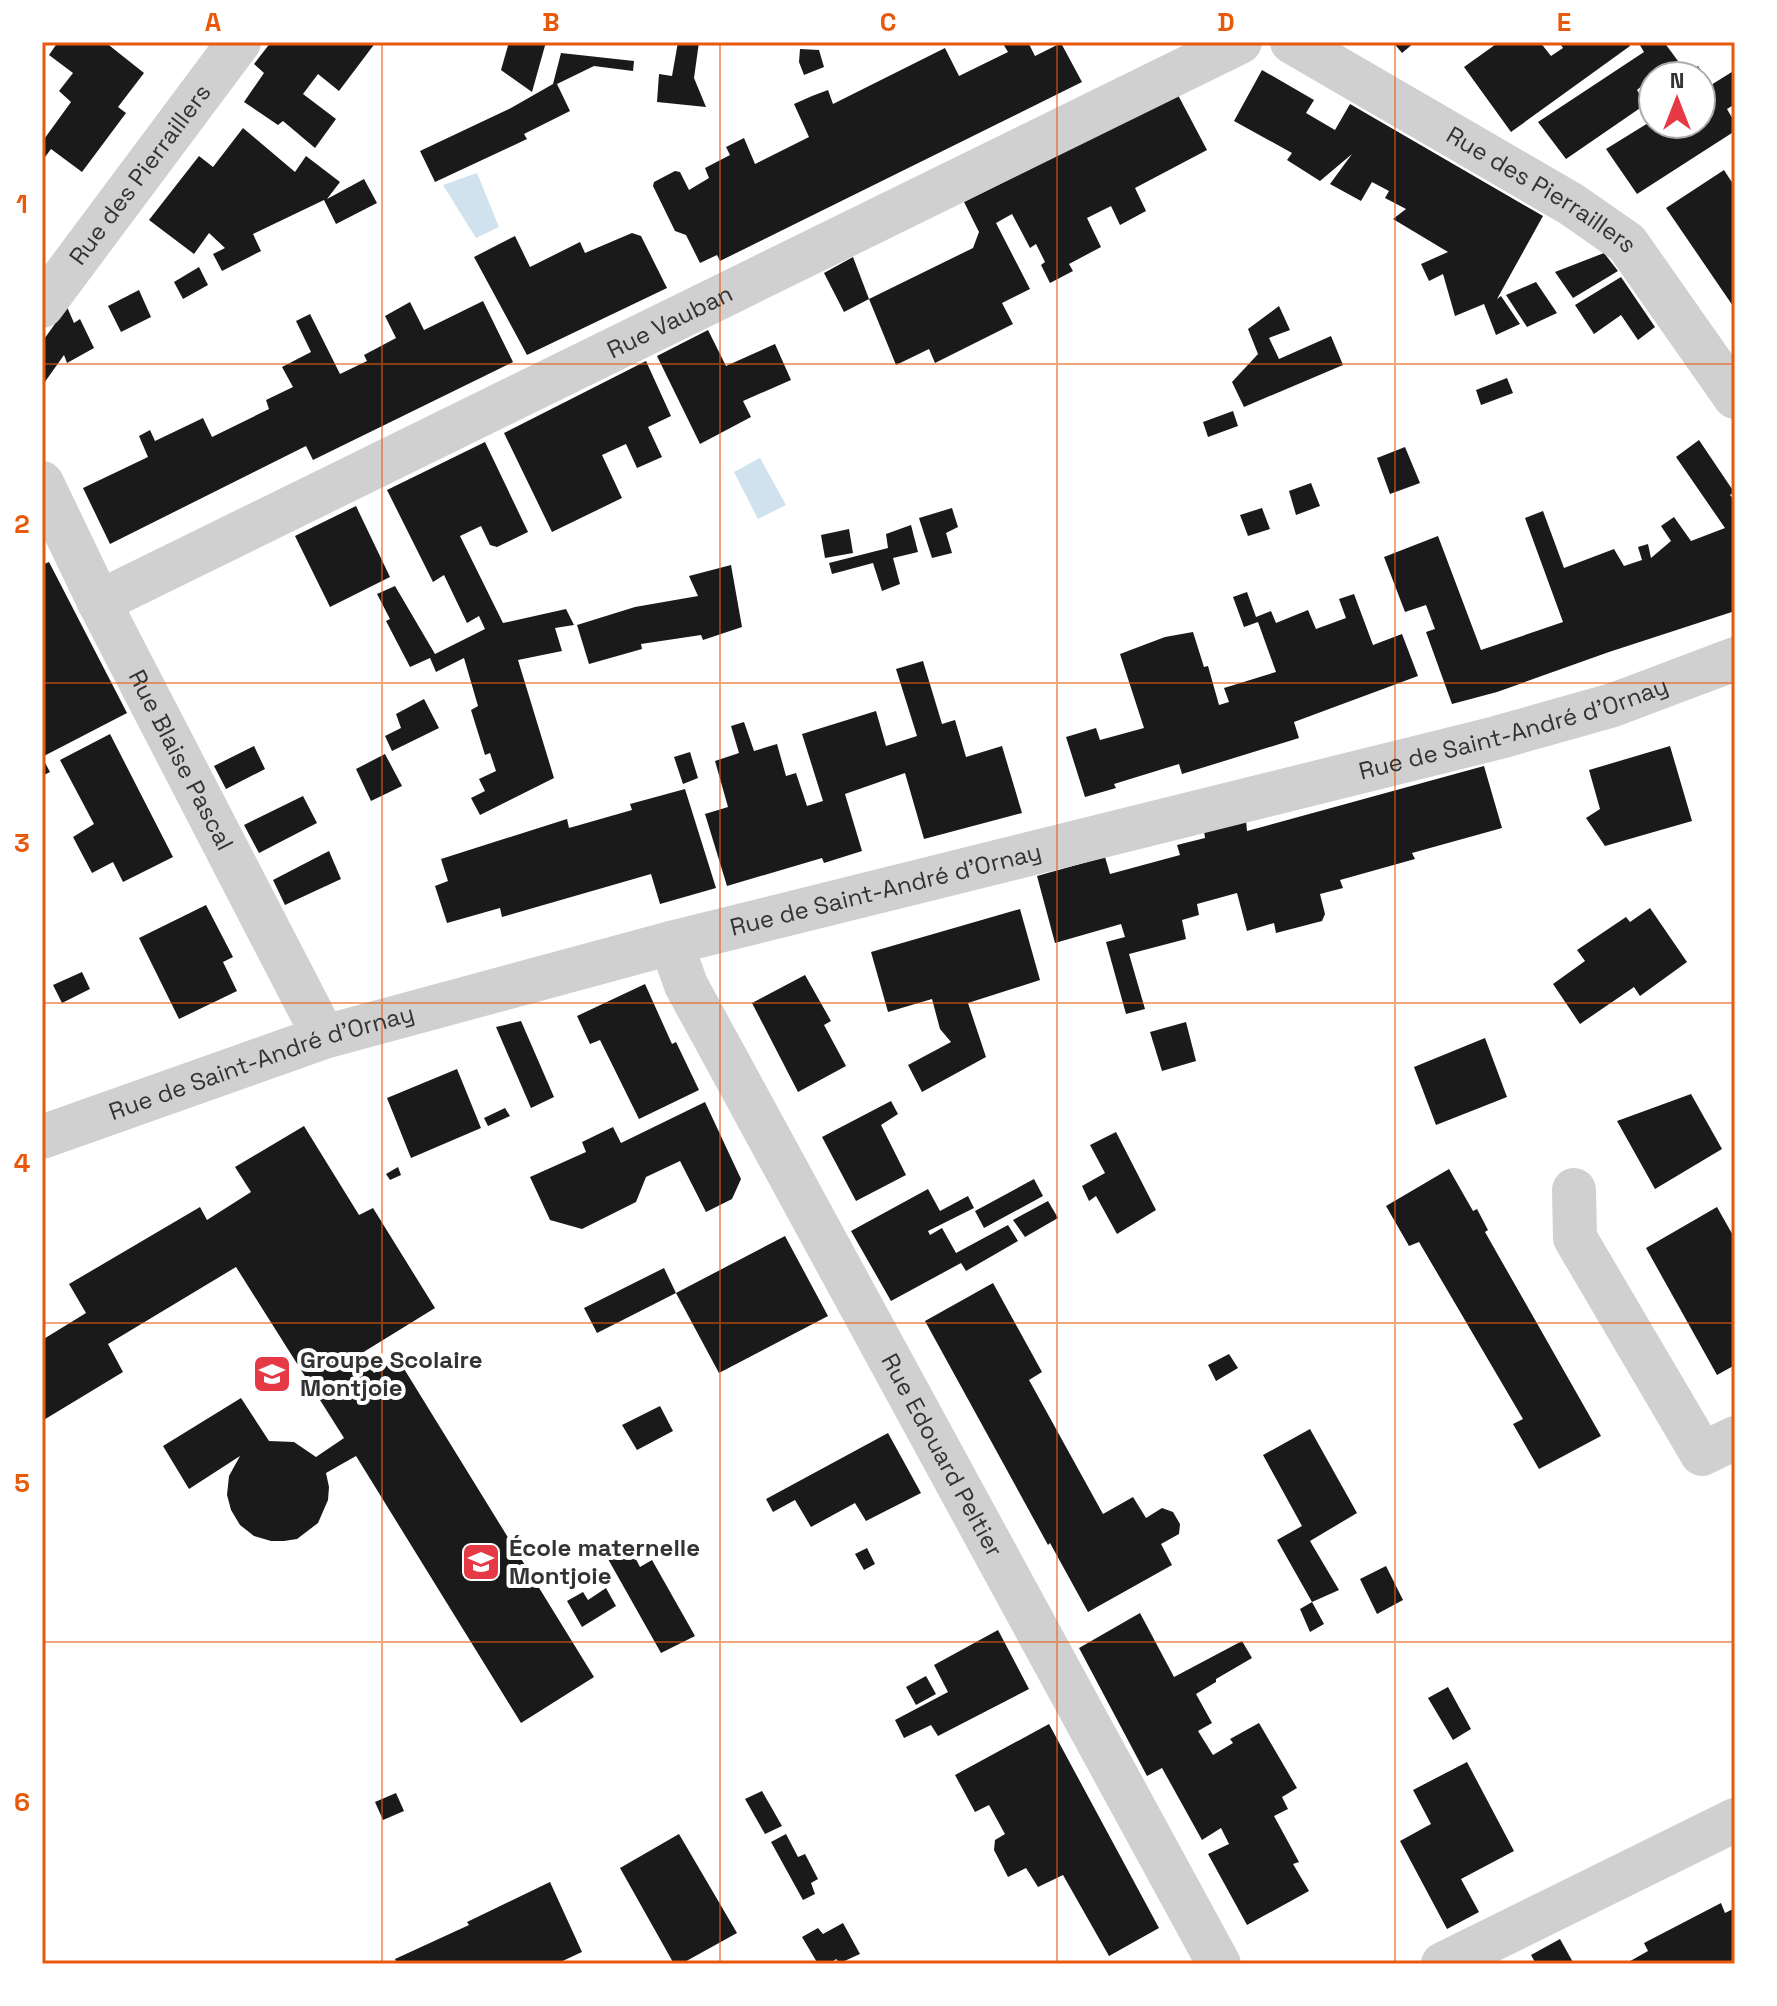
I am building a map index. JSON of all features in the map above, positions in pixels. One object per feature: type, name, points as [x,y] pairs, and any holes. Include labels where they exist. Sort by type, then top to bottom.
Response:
[{"type":"street","name":"Rue des Pierraillers","points":[[42,306],[239,42]]},
{"type":"street","name":"Rue Vauban","points":[[99,602],[1240,42]]},
{"type":"street","name":"Rue des Pierraillers","points":[[1292,42],[1571,204],[1627,243],[1735,397]]},
{"type":"street","name":"Rue Blaise Pascal","points":[[42,483],[99,602],[324,1037]]},
{"type":"street","name":"Rue de Saint-André d'Ornay","points":[[42,1137],[324,1037],[671,943],[1496,738],[1613,705],[1735,659]]},
{"type":"street","name":"Rue Edouard Peltier","points":[[671,943],[686,985],[1219,1964]]},
{"type":"street","points":[[1574,1190],[1575,1238],[1702,1454],[1735,1438]]},
{"type":"street","points":[[1443,1964],[1735,1820]]},
{"type":"water","points":[[477,173],[499,227],[476,238],[443,185]]},
{"type":"water","points":[[760,458],[786,505],[758,519],[734,472]]},
{"type":"building","points":[[58,42],[105,42],[144,73],[118,107],[126,113],[82,172],[51,149],[42,161],[42,142],[71,102],[59,91],[73,73],[49,55]]},
{"type":"building","points":[[271,42],[376,42],[339,91],[318,74],[303,94],[336,119],[315,148],[283,121],[278,125],[244,102],[264,73],[254,64]]},
{"type":"building","points":[[509,42],[546,42],[532,92],[501,70]]},
{"type":"building","points":[[678,42],[699,42],[694,78],[706,107],[657,102],[659,74],[672,76]]},
{"type":"building","points":[[1002,42],[1028,42],[1035,56],[1061,43],[1082,82],[720,261],[717,255],[700,263],[686,235],[675,231],[653,186],[654,182],[675,171],[680,172],[689,190],[709,178],[705,168],[730,155],[726,147],[744,138],[755,164],[809,137],[794,104],[828,90],[833,104],[945,48],[959,76],[1008,52]]},
{"type":"building","points":[[1393,42],[1415,42],[1402,53]]},
{"type":"building","points":[[1499,42],[1540,42],[1551,56],[1563,48],[1559,42],[1628,42],[1630,46],[1511,132],[1464,67]]},
{"type":"building","points":[[1638,42],[1664,42],[1677,60],[1637,60],[1637,110],[1566,159],[1538,122],[1644,52]]},
{"type":"building","points":[[800,49],[819,50],[824,67],[804,75],[799,62]]},
{"type":"building","points":[[561,53],[634,61],[633,71],[594,66],[557,84],[570,111],[524,134],[527,139],[435,182],[420,151],[511,108],[553,84]]},
{"type":"building","points":[[1262,70],[1314,100],[1306,113],[1335,130],[1350,104],[1543,216],[1497,299],[1501,296],[1520,324],[1496,335],[1484,304],[1455,316],[1443,274],[1429,281],[1421,264],[1448,252],[1393,219],[1406,209],[1385,198],[1389,191],[1372,182],[1361,201],[1330,184],[1352,154],[1320,181],[1287,160],[1292,153],[1234,121]]},
{"type":"building","points":[[1735,70],[1735,104],[1727,109],[1735,123],[1735,131],[1637,194],[1606,149],[1637,130],[1637,140],[1717,140],[1717,81]]},
{"type":"building","points":[[1178,95],[1207,150],[1135,188],[1146,211],[1120,225],[1111,206],[1087,218],[1101,247],[1069,264],[1073,271],[1050,283],[1036,244],[1030,248],[1012,214],[996,223],[1030,289],[1002,303],[1013,324],[935,363],[929,349],[896,365],[869,299],[973,248],[979,232],[964,202]]},
{"type":"building","points":[[243,128],[295,172],[306,156],[340,182],[327,199],[364,179],[377,203],[336,224],[324,200],[253,234],[261,251],[222,271],[213,254],[225,248],[209,233],[194,254],[149,220],[199,156],[213,167]]},
{"type":"building","points":[[1724,170],[1735,187],[1735,309],[1666,208]]},
{"type":"building","points":[[632,233],[641,236],[667,288],[527,355],[474,257],[515,236],[530,267],[580,242],[585,253]]},
{"type":"building","points":[[1604,253],[1618,271],[1573,298],[1555,272]]},
{"type":"building","points":[[853,257],[869,299],[844,312],[824,273]]},
{"type":"building","points":[[199,267],[208,285],[183,299],[174,282]]},
{"type":"building","points":[[1621,277],[1655,327],[1638,340],[1621,315],[1594,334],[1575,305]]},
{"type":"building","points":[[1536,282],[1557,313],[1527,327],[1506,295]]},
{"type":"building","points":[[139,290],[151,317],[121,332],[108,306]]},
{"type":"building","points":[[483,301],[513,362],[313,460],[306,446],[110,544],[83,488],[148,457],[139,436],[150,430],[155,441],[203,418],[212,437],[269,409],[266,400],[293,387],[282,367],[311,352],[296,321],[310,314],[340,374],[367,361],[364,355],[396,338],[385,316],[410,302],[424,330]]},
{"type":"building","points":[[1279,306],[1290,330],[1269,338],[1279,359],[1331,336],[1343,365],[1244,407],[1232,382],[1258,354],[1248,329]]},
{"type":"building","points":[[67,307],[74,323],[80,319],[94,348],[67,363],[64,355],[42,386],[42,342]]},
{"type":"building","points":[[708,330],[726,366],[775,344],[791,380],[743,401],[751,417],[700,444],[657,356]]},
{"type":"building","points":[[646,361],[671,416],[648,427],[662,457],[637,468],[626,444],[602,455],[622,498],[552,532],[504,433]]},
{"type":"building","points":[[1507,378],[1513,393],[1481,405],[1476,390]]},
{"type":"building","points":[[1233,411],[1238,426],[1208,437],[1203,422]]},
{"type":"building","points":[[1699,440],[1734,492],[1730,495],[1735,501],[1735,611],[1497,692],[1452,704],[1426,632],[1435,629],[1426,605],[1405,612],[1384,557],[1438,536],[1481,650],[1563,622],[1525,518],[1543,511],[1564,568],[1614,549],[1624,566],[1642,560],[1638,547],[1648,544],[1651,558],[1671,541],[1661,526],[1674,517],[1691,541],[1725,528],[1676,457]]},
{"type":"building","points":[[485,442],[528,532],[497,547],[490,545],[481,526],[460,536],[503,623],[566,609],[574,625],[555,628],[562,651],[518,660],[554,778],[480,815],[471,798],[485,791],[479,779],[496,771],[490,753],[485,755],[471,710],[478,706],[464,658],[436,672],[430,658],[410,667],[386,621],[390,619],[377,594],[395,586],[435,654],[485,629],[479,616],[467,623],[444,575],[433,582],[387,490]]},
{"type":"building","points":[[1405,447],[1420,483],[1390,494],[1377,458]]},
{"type":"building","points":[[1311,483],[1320,506],[1296,515],[1289,491]]},
{"type":"building","points":[[356,506],[390,577],[330,607],[295,536]]},
{"type":"building","points":[[952,508],[958,527],[946,533],[952,553],[932,558],[919,518]]},
{"type":"building","points":[[1262,508],[1270,529],[1248,536],[1240,515]]},
{"type":"building","points":[[911,525],[918,552],[893,558],[900,584],[882,591],[873,563],[832,574],[829,563],[888,548],[886,534]]},
{"type":"building","points":[[849,529],[853,553],[825,558],[821,535]]},
{"type":"building","points":[[49,562],[127,713],[42,757],[42,726],[45,724],[42,718],[42,565]]},
{"type":"building","points":[[731,565],[742,627],[703,640],[701,635],[641,644],[642,649],[589,664],[577,625],[635,607],[698,596],[689,576]]},
{"type":"building","points":[[1247,592],[1256,617],[1271,611],[1276,623],[1308,610],[1316,629],[1346,618],[1339,599],[1354,594],[1373,645],[1402,634],[1418,676],[1294,722],[1299,738],[1182,774],[1179,764],[1114,784],[1116,788],[1085,797],[1066,737],[1096,728],[1100,740],[1144,728],[1120,654],[1165,637],[1193,632],[1204,667],[1208,666],[1219,705],[1229,702],[1224,688],[1276,672],[1258,622],[1244,627],[1233,597]]},
{"type":"building","points":[[923,661],[942,724],[955,720],[966,757],[1002,746],[1022,813],[924,839],[905,773],[845,794],[862,851],[824,863],[822,858],[727,886],[705,814],[728,807],[715,761],[739,753],[731,726],[744,722],[754,751],[777,744],[786,776],[796,773],[807,806],[823,801],[802,734],[876,711],[886,746],[917,736],[896,669]]},
{"type":"building","points":[[424,699],[439,728],[392,751],[385,736],[401,728],[396,714]]},
{"type":"building","points":[[110,734],[173,857],[123,882],[113,862],[92,873],[73,837],[94,824],[60,760]]},
{"type":"building","points":[[254,746],[265,769],[226,789],[214,766]]},
{"type":"building","points":[[1670,746],[1692,821],[1605,846],[1586,818],[1600,809],[1589,770]]},
{"type":"building","points":[[690,752],[698,778],[683,784],[674,757]]},
{"type":"building","points":[[385,754],[402,786],[371,801],[356,769]]},
{"type":"building","points":[[42,757],[50,772],[42,776]]},
{"type":"building","points":[[1484,766],[1502,828],[1412,853],[1415,859],[1340,880],[1343,888],[1320,894],[1325,914],[1322,921],[1276,933],[1274,923],[1247,931],[1237,893],[1197,904],[1199,915],[1182,920],[1186,939],[1129,954],[1145,1009],[1126,1014],[1106,942],[1125,937],[1121,924],[1055,943],[1037,876],[1105,857],[1110,874],[1180,855],[1177,845],[1205,838],[1204,831],[1246,820],[1247,831]]},
{"type":"building","points":[[685,789],[716,888],[660,904],[651,874],[502,917],[500,908],[447,923],[435,886],[448,881],[441,859],[567,819],[569,828],[632,810],[630,804]]},
{"type":"building","points":[[303,796],[317,823],[259,853],[244,825]]},
{"type":"building","points":[[329,851],[341,879],[285,905],[273,880]]},
{"type":"building","points":[[206,905],[233,957],[223,962],[237,991],[179,1019],[139,938]]},
{"type":"building","points":[[1650,908],[1687,962],[1640,996],[1634,987],[1580,1024],[1553,984],[1585,961],[1577,950],[1626,917],[1630,922]]},
{"type":"building","points":[[1020,909],[1040,980],[968,1003],[986,1057],[922,1092],[908,1065],[951,1042],[940,1029],[932,999],[888,1012],[871,952]]},
{"type":"building","points":[[82,972],[90,989],[62,1003],[53,985]]},
{"type":"building","points":[[805,975],[831,1021],[824,1025],[846,1066],[798,1092],[752,1003]]},
{"type":"building","points":[[645,984],[672,1044],[676,1042],[699,1090],[639,1119],[600,1040],[590,1044],[577,1016]]},
{"type":"building","points":[[521,1021],[554,1097],[531,1108],[496,1027]]},
{"type":"building","points":[[1186,1022],[1196,1061],[1162,1071],[1150,1032]]},
{"type":"building","points":[[1485,1038],[1507,1097],[1436,1125],[1414,1067]]},
{"type":"building","points":[[457,1069],[481,1128],[411,1158],[387,1098]]},
{"type":"building","points":[[1691,1094],[1722,1149],[1655,1189],[1617,1121]]},
{"type":"building","points":[[891,1101],[898,1114],[881,1125],[906,1175],[856,1201],[822,1137]]},
{"type":"building","points":[[705,1102],[741,1179],[732,1199],[706,1212],[680,1161],[646,1177],[636,1202],[582,1229],[550,1220],[530,1177],[586,1152],[582,1142],[613,1127],[621,1143]]},
{"type":"building","points":[[505,1108],[510,1116],[488,1126],[484,1118]]},
{"type":"building","points":[[304,1126],[359,1215],[373,1208],[435,1308],[362,1353],[374,1373],[398,1359],[594,1677],[521,1723],[356,1456],[326,1473],[328,1500],[318,1523],[297,1539],[271,1541],[254,1536],[240,1525],[227,1495],[229,1476],[240,1456],[189,1489],[163,1446],[241,1398],[269,1441],[294,1442],[316,1457],[344,1438],[236,1267],[108,1344],[123,1372],[42,1421],[42,1340],[86,1313],[69,1284],[200,1207],[207,1220],[251,1192],[235,1167]]},
{"type":"building","points":[[1116,1132],[1156,1210],[1117,1234],[1096,1196],[1089,1201],[1082,1186],[1105,1173],[1090,1145]]},
{"type":"building","points":[[398,1167],[401,1175],[390,1180],[386,1174]]},
{"type":"building","points":[[1449,1169],[1473,1211],[1477,1209],[1488,1230],[1485,1232],[1601,1436],[1539,1469],[1513,1424],[1523,1419],[1419,1242],[1409,1246],[1386,1206]]},
{"type":"building","points":[[1034,1179],[1043,1196],[984,1228],[975,1211]]},
{"type":"building","points":[[928,1189],[940,1211],[968,1196],[974,1208],[928,1231],[930,1235],[942,1228],[956,1253],[1008,1225],[1018,1241],[966,1271],[961,1263],[891,1301],[851,1231]]},
{"type":"building","points":[[1048,1201],[1058,1218],[1025,1237],[1013,1220]]},
{"type":"building","points":[[1717,1207],[1735,1239],[1735,1365],[1717,1375],[1646,1248]]},
{"type":"building","points":[[785,1236],[828,1316],[719,1373],[676,1293]]},
{"type":"building","points":[[664,1268],[676,1293],[597,1333],[584,1308]]},
{"type":"building","points":[[993,1283],[1042,1372],[1029,1380],[1103,1514],[1133,1497],[1146,1518],[1162,1508],[1173,1512],[1180,1524],[1179,1534],[1161,1544],[1172,1565],[1088,1612],[925,1321]]},
{"type":"building","points":[[1229,1354],[1238,1368],[1216,1381],[1208,1365]]},
{"type":"building","points":[[660,1406],[673,1431],[637,1450],[622,1425]]},
{"type":"building","points":[[1310,1429],[1357,1513],[1310,1541],[1339,1590],[1312,1602],[1277,1540],[1302,1526],[1263,1455]]},
{"type":"building","points":[[888,1433],[921,1493],[866,1521],[855,1503],[811,1527],[795,1500],[773,1512],[766,1499]]},
{"type":"building","points":[[630,1548],[640,1567],[652,1560],[695,1636],[661,1653],[608,1559]]},
{"type":"building","points":[[867,1548],[875,1564],[864,1570],[855,1554]]},
{"type":"building","points":[[1386,1566],[1403,1600],[1377,1614],[1360,1579]]},
{"type":"building","points":[[606,1588],[616,1606],[582,1627],[567,1601],[583,1592],[588,1600]]},
{"type":"building","points":[[1312,1602],[1324,1624],[1310,1632],[1300,1609]]},
{"type":"building","points":[[1140,1613],[1174,1677],[1242,1641],[1252,1658],[1196,1694],[1212,1723],[1198,1731],[1213,1755],[1233,1743],[1230,1739],[1259,1723],[1297,1788],[1282,1797],[1288,1809],[1274,1816],[1299,1862],[1293,1864],[1309,1891],[1247,1925],[1208,1854],[1229,1844],[1221,1828],[1202,1840],[1162,1768],[1147,1776],[1079,1648]]},
{"type":"building","points":[[998,1630],[1029,1689],[938,1736],[931,1725],[904,1738],[895,1720],[948,1692],[934,1665]]},
{"type":"building","points":[[926,1676],[936,1694],[916,1705],[906,1687]]},
{"type":"building","points":[[1448,1687],[1471,1729],[1453,1740],[1428,1698]]},
{"type":"building","points":[[1049,1724],[1159,1928],[1109,1956],[1063,1875],[1038,1887],[1026,1868],[1008,1877],[994,1850],[995,1840],[1005,1834],[989,1805],[975,1812],[955,1775]]},
{"type":"building","points":[[1467,1762],[1514,1851],[1461,1879],[1479,1912],[1447,1929],[1400,1841],[1431,1824],[1413,1790]]},
{"type":"building","points":[[762,1791],[782,1826],[765,1834],[745,1799]]},
{"type":"building","points":[[396,1793],[404,1811],[383,1820],[375,1802]]},
{"type":"building","points":[[679,1834],[737,1933],[681,1964],[674,1964],[620,1868]]},
{"type":"building","points":[[786,1834],[798,1857],[805,1854],[818,1879],[811,1883],[815,1894],[803,1900],[771,1842]]},
{"type":"building","points":[[550,1882],[582,1952],[556,1964],[397,1964],[395,1959],[469,1925],[467,1922]]},
{"type":"building","points":[[1721,1903],[1725,1913],[1735,1908],[1735,1964],[1625,1964],[1648,1951],[1644,1943]]},
{"type":"building","points":[[843,1923],[860,1954],[840,1963],[836,1959],[829,1964],[818,1964],[802,1937],[818,1928],[823,1934]]},
{"type":"building","points":[[1560,1939],[1574,1964],[1536,1964],[1531,1955]]},
{"type":"place","name":"Groupe Scolaire Montjoie","points":[[272,1374]]},
{"type":"place","name":"École maternelle Montjoie","points":[[481,1562]]}]
